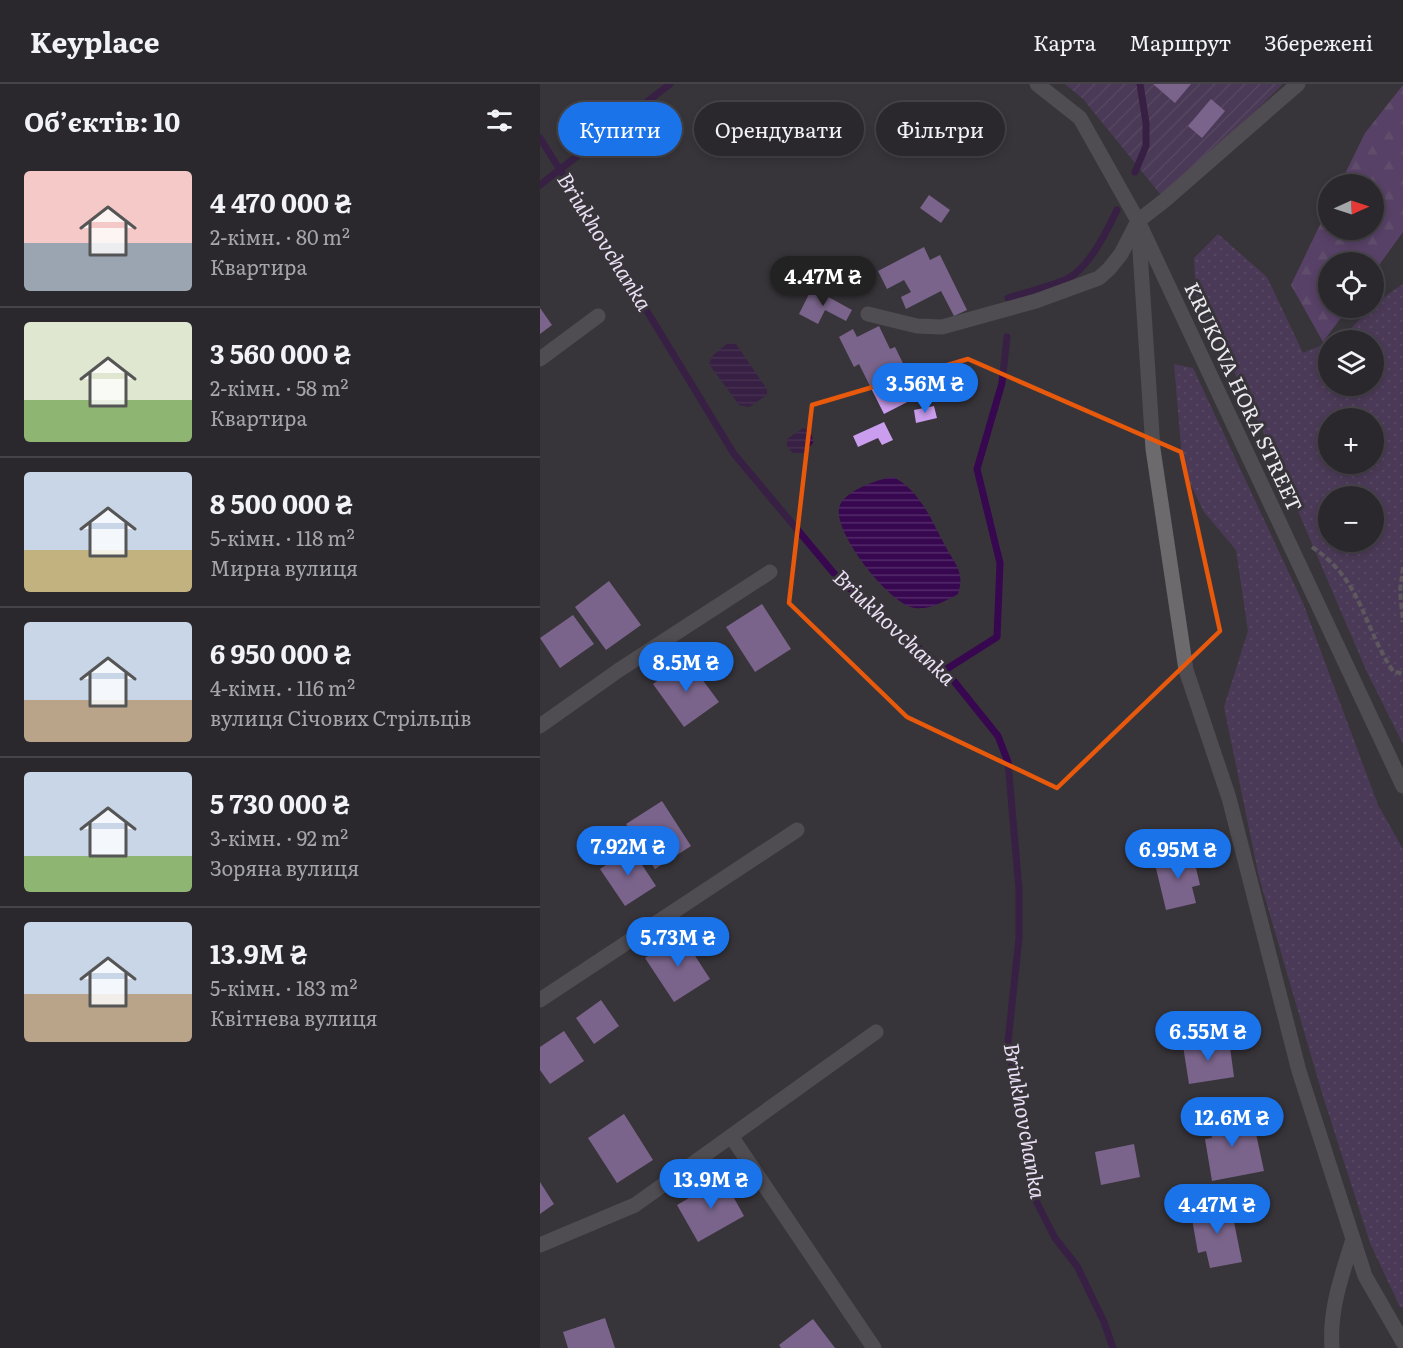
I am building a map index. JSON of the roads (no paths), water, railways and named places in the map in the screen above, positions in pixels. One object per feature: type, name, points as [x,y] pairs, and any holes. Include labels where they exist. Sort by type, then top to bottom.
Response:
[{"type":"street","name":"KRUKOVA HORA STREET","points":[[1037,84],[1080,118],[1138,221],[1403,786]]},
{"type":"street","points":[[868,314],[917,326],[942,327],[1046,297],[1099,278],[1110,269],[1121,254],[1138,221],[1298,84]]},
{"type":"street","points":[[1138,221],[1153,449],[1186,670],[1229,798],[1299,1071],[1353,1239],[1365,1276],[1403,1342]]},
{"type":"street","points":[[540,359],[598,316]]},
{"type":"street","points":[[540,726],[619,670],[770,572]]},
{"type":"street","points":[[540,1000],[797,830]]},
{"type":"street","points":[[540,1245],[635,1205],[876,1032]]},
{"type":"street","points":[[731,1136],[874,1348]]},
{"type":"street","points":[[1332,1348],[1330,1326],[1337,1289],[1353,1239]]},
{"type":"waterway","points":[[540,185],[670,84]]},
{"type":"waterway","points":[[1135,172],[1146,146],[1146,123],[1140,84]]},
{"type":"waterway","name":"Briukhovchanka","points":[[540,138],[734,454],[837,577],[945,670],[998,736],[1008,762],[1019,890],[1019,938],[1008,1042],[1020,1120],[1035,1199],[1055,1238],[1077,1266],[1104,1322],[1113,1348]]},
{"type":"waterway","points":[[1008,298],[1053,285],[1075,274],[1090,258],[1117,210]]},
{"type":"waterway","points":[[945,670],[997,637],[1000,563],[977,469],[1002,383],[1007,337]]}]
